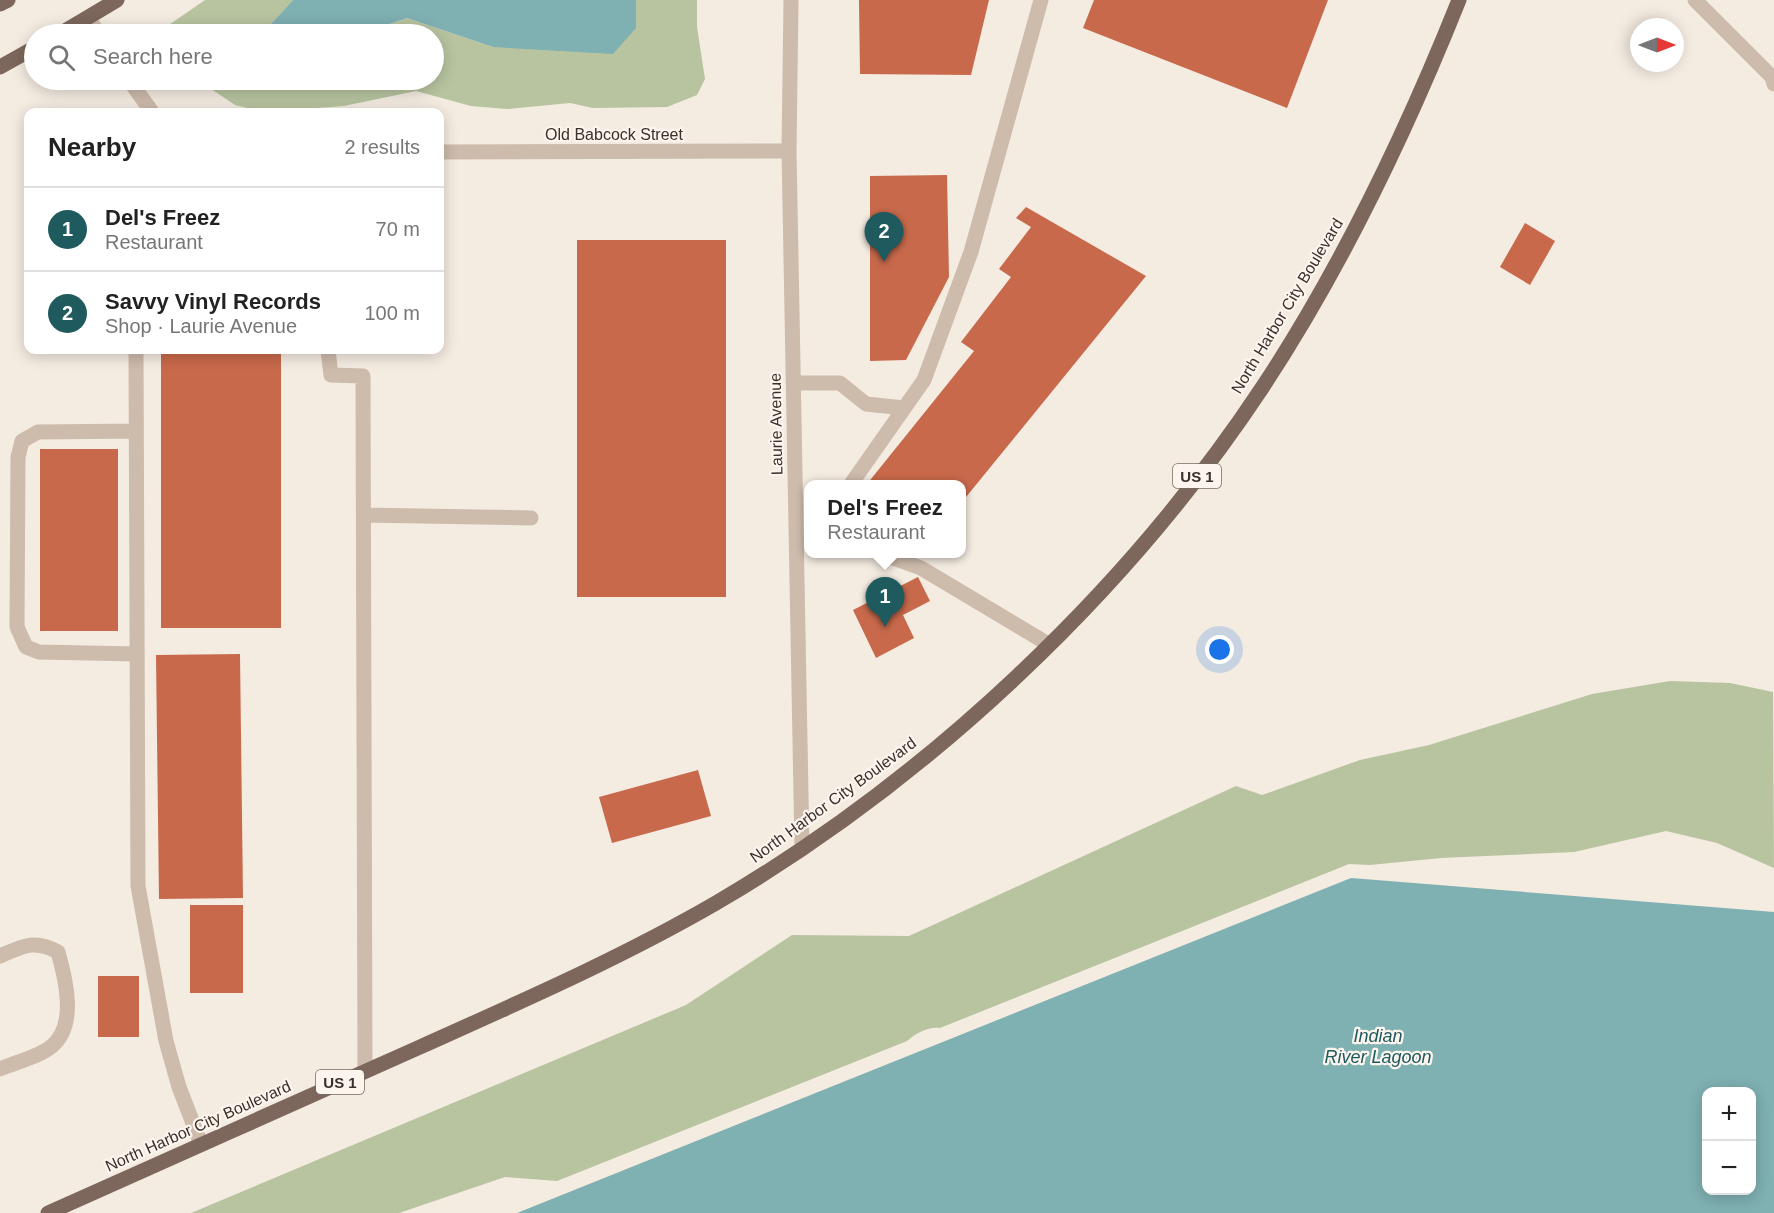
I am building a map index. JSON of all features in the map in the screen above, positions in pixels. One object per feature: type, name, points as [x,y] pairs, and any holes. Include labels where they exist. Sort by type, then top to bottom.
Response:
[{"type":"main road","points":[[0,4],[8,0]]},
{"type":"main road","points":[[79,24],[117,0]]},
{"type":"main road","name":"North Harbor City Boulevard","points":[[48,1213],[631,949],[718,902],[802,848],[909,771],[1001,691],[1089,604],[1179,500],[1260,391],[1324,286],[1383,176],[1458,0]]},
{"type":"main road","points":[[0,67],[24,54]]},
{"type":"street","name":"Laurie Avenue","points":[[791,0],[789,151],[794,383],[802,508],[802,848]]},
{"type":"street","points":[[854,480],[924,380],[971,252],[1041,0]]},
{"type":"street","points":[[1695,0],[1773,79]]},
{"type":"street","points":[[89,19],[92,24]]},
{"type":"street","points":[[136,90],[149,108]]},
{"type":"street","name":"Old Babcock Street","points":[[444,152],[789,151]]},
{"type":"street","points":[[136,354],[138,886],[166,1041],[179,1087],[201,1144]]},
{"type":"street","points":[[328,354],[331,375],[363,376],[365,1071]]},
{"type":"street","points":[[794,383],[840,383],[866,404],[904,408]]},
{"type":"street","points":[[136,431],[38,432],[22,441],[18,457],[18,627],[26,647],[39,652],[137,654]]},
{"type":"street","points":[[364,515],[531,518]]},
{"type":"street","points":[[893,558],[921,568],[1048,644]]},
{"type":"street","points":[[0,956],[22,946],[43,944],[58,952],[64,975],[67,1009],[64,1031],[51,1047],[0,1069]]},
{"type":"green space","points":[[205,0],[293,0],[271,24],[170,24]]},
{"type":"green space","points":[[636,0],[697,0],[697,27],[705,79],[697,95],[667,107],[593,108],[570,103],[507,109],[471,106],[416,91],[344,106],[247,108],[235,105],[213,90],[444,90],[444,30],[493,47],[636,28]]},
{"type":"green space","points":[[407,18],[425,24],[389,24]]},
{"type":"green space","points":[[1670,681],[1730,683],[1773,692],[1774,868],[1717,843],[1666,831],[1574,852],[1441,858],[1370,865],[1349,864],[940,1028],[922,1031],[907,1041],[557,1181],[505,1177],[399,1213],[191,1213],[686,1005],[792,935],[909,936],[1236,786],[1262,795],[1360,760],[1429,745],[1592,694]]},
{"type":"water","points":[[293,0],[636,0],[636,28],[613,54],[493,47],[444,30],[444,24],[425,24],[407,18],[389,24],[271,24]]},
{"type":"water","name":"Indian River Lagoon","points":[[1351,878],[1774,912],[1774,1213],[517,1213]]},
{"type":"building","points":[[859,0],[989,0],[971,75],[860,74]]},
{"type":"building","points":[[1094,0],[1328,0],[1287,108],[1083,28]]},
{"type":"building","points":[[947,175],[949,277],[906,360],[870,361],[870,176]]},
{"type":"building","points":[[1026,207],[1146,276],[966,497],[966,480],[870,480],[974,351],[961,342],[1011,277],[999,269],[1031,227],[1016,218]]},
{"type":"building","points":[[1525,223],[1555,241],[1530,285],[1500,267]]},
{"type":"building","points":[[577,240],[726,240],[726,597],[577,597]]},
{"type":"building","points":[[161,354],[281,354],[281,628],[161,628]]},
{"type":"building","points":[[40,449],[118,449],[118,631],[40,631]]},
{"type":"building","points":[[918,577],[930,601],[903,615],[914,638],[876,658],[853,610]]},
{"type":"building","points":[[240,654],[243,898],[159,899],[156,655]]},
{"type":"building","points":[[698,770],[711,816],[612,843],[599,797]]},
{"type":"building","points":[[190,905],[243,905],[243,993],[190,993]]},
{"type":"building","points":[[98,976],[139,976],[139,1037],[98,1037]]},
{"type":"place","name":"Savvy Vinyl Records","points":[[884,262]]},
{"type":"place","name":"Del's Freez","points":[[885,627]]}]
